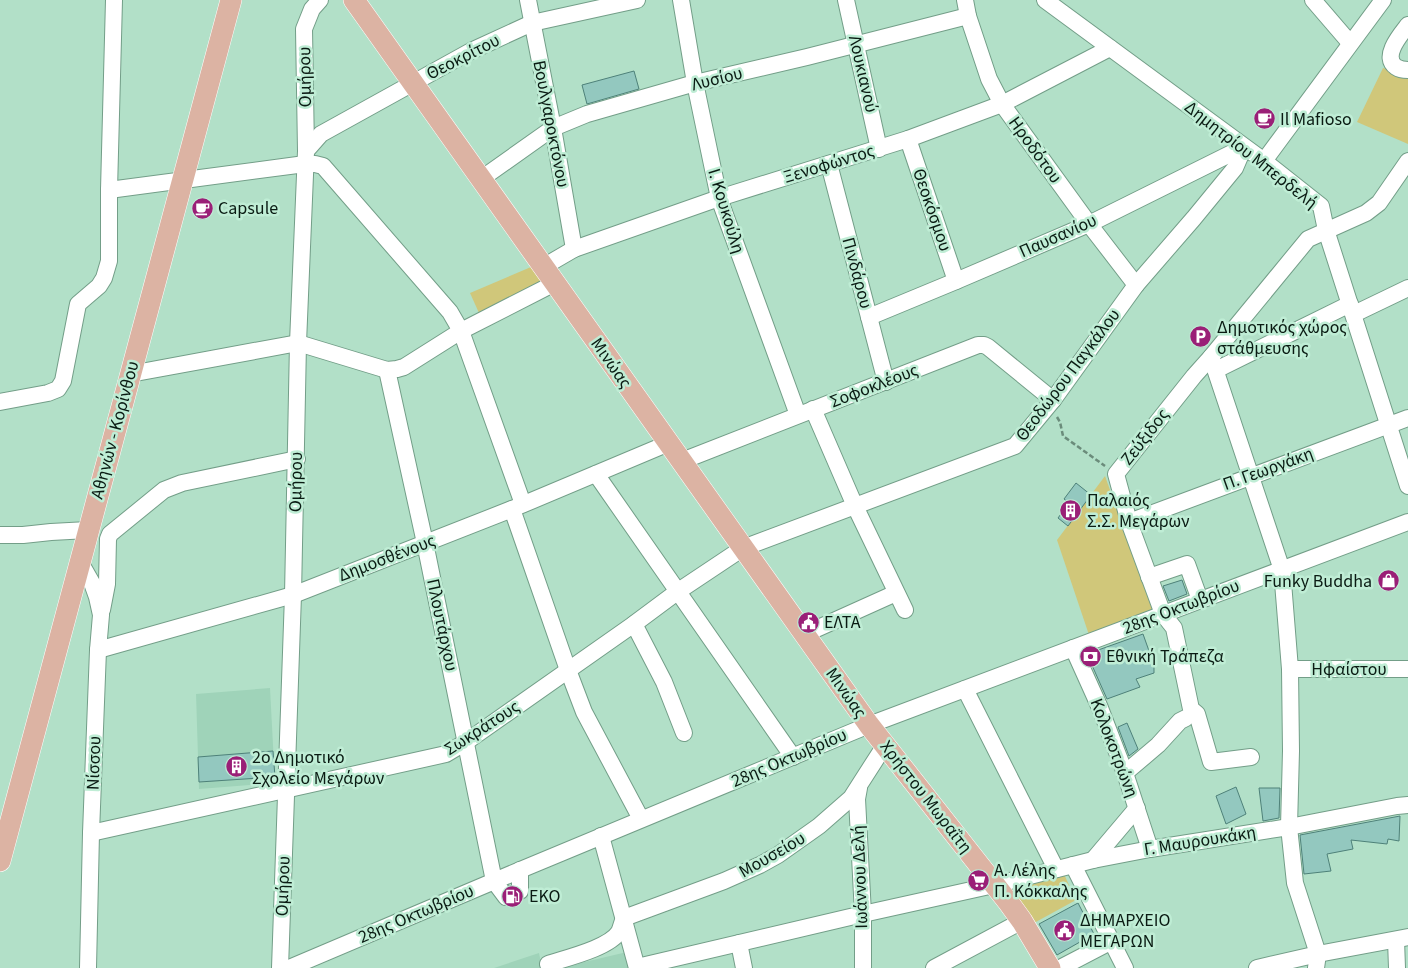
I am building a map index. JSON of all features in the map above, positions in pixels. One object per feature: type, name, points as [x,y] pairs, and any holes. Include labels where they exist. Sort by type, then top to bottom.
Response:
[{"type":"main road","name":"Αθηνών - Κορίνθου","points":[[0,860],[231,0]]},
{"type":"main road","name":"Μινώας","points":[[354,0],[869,725]]},
{"type":"main road","name":"Χρήστου Μωραΐτη","points":[[869,725],[1022,921],[1050,968]]},
{"type":"street","points":[[0,402],[48,394],[58,388],[62,381],[78,304],[99,286],[104,278],[109,261],[108,190],[114,0]]},
{"type":"street","name":"Ομήρου","points":[[280,968],[294,595],[298,343],[306,158],[304,29],[312,9],[320,0]]},
{"type":"street","name":"Βουλγαροκτόνου","points":[[528,0],[574,249]]},
{"type":"street","name":"Θεοκρίτου","points":[[306,158],[321,134],[471,51],[532,23],[638,0]]},
{"type":"street","name":"Ι. Κουκούλη","points":[[681,0],[695,83],[719,198],[798,415]]},
{"type":"street","name":"Λουκιανού","points":[[846,0],[880,149]]},
{"type":"street","name":"Δημητρίου Μπερδελή","points":[[1046,0],[1264,161],[1321,206],[1326,230],[1408,486]]},
{"type":"street","points":[[1313,0],[1350,43]]},
{"type":"street","points":[[1264,161],[1378,2]]},
{"type":"street","name":"Λυσίου","points":[[481,179],[553,128],[587,114],[695,83],[856,44],[966,8]]},
{"type":"street","name":"Ηροδότου","points":[[966,8],[988,79],[1002,104],[1136,285]]},
{"type":"street","points":[[1408,24],[1391,52],[1392,63],[1397,68],[1408,70]]},
{"type":"street","name":"Ξενοφώντος","points":[[387,370],[397,370],[404,367],[549,275],[574,249],[719,198],[908,140],[1002,104],[1110,48]]},
{"type":"street","name":"Θεοκόσμου","points":[[908,140],[956,281]]},
{"type":"street","name":"Παυσανίου","points":[[869,317],[1089,224],[1244,147]]},
{"type":"street","name":"Θεοδώρου Παγκάλου","points":[[743,548],[1015,446],[1051,402],[1136,285],[1235,168],[1244,147]]},
{"type":"street","points":[[108,190],[182,181],[306,158],[315,164],[324,166],[450,312],[461,331],[568,670],[586,718],[641,820]]},
{"type":"street","points":[[1317,961],[1295,883],[1289,827],[1291,751],[1290,669],[1282,570],[1214,363],[1308,239],[1366,213],[1379,203],[1408,161]]},
{"type":"street","name":"Πινδάρου","points":[[829,164],[886,382]]},
{"type":"street","name":"Ζεύξιδος","points":[[1251,757],[1211,762],[1197,714],[1191,709],[1174,628],[1163,614],[1149,577],[1129,522],[1116,474],[1194,376],[1214,363],[1408,288]]},
{"type":"street","points":[[130,374],[298,343],[387,370]]},
{"type":"street","name":"Σοφοκλέους","points":[[682,461],[978,345],[984,345],[1051,402]]},
{"type":"street","name":"Πλουτάρχου","points":[[387,370],[497,885]]},
{"type":"street","points":[[813,409],[855,506],[905,610]]},
{"type":"street","name":"Π. Γεωργάκη","points":[[1129,522],[1408,418]]},
{"type":"street","name":"Δημοσθένους","points":[[98,650],[294,595],[518,507],[669,443]]},
{"type":"street","points":[[101,615],[106,595],[108,539],[114,530],[164,490],[173,486],[297,459]]},
{"type":"street","points":[[596,474],[793,757]]},
{"type":"street","name":"28ης Οκτωβρίου","points":[[289,968],[497,885],[602,836],[869,725],[1408,522]]},
{"type":"street","points":[[0,535],[16,536],[88,530]]},
{"type":"street","name":"Σωκράτους","points":[[91,833],[446,754],[466,742],[677,592],[743,548]]},
{"type":"street","name":"Νίσσου","points":[[80,562],[92,583],[101,615],[91,833],[88,968]]},
{"type":"street","points":[[1149,577],[1187,564],[1200,600]]},
{"type":"street","points":[[805,634],[896,593]]},
{"type":"street","points":[[634,624],[664,682],[684,733]]},
{"type":"street","name":"Κολοκοτρώνη","points":[[1073,648],[1100,708],[1125,773],[1150,849]]},
{"type":"street","name":"Ηφαίστου","points":[[1290,669],[1408,669]]},
{"type":"street","points":[[965,689],[1056,869]]},
{"type":"street","points":[[1125,773],[1158,745],[1180,721],[1186,718]]},
{"type":"street","name":"Μουσείου","points":[[624,918],[724,882],[772,858],[800,840],[851,798],[885,745]]},
{"type":"street","name":"Ιωάννου Δελή","points":[[859,786],[857,799],[863,914],[862,968]]},
{"type":"street","name":"Γ. Μαυρουκάκη","points":[[637,968],[863,914],[994,886],[1093,860],[1289,827],[1397,806],[1408,806]]},
{"type":"street","points":[[1093,860],[1137,808]]},
{"type":"street","points":[[602,836],[637,968]]},
{"type":"street","points":[[1073,865],[1125,968]]},
{"type":"street","points":[[548,964],[603,945],[613,939],[619,932],[624,918]]},
{"type":"street","points":[[934,968],[1022,921]]},
{"type":"street","points":[[1257,968],[1317,961],[1402,939],[1396,968]]},
{"type":"street","points":[[1060,968],[1112,941]]},
{"type":"street","points":[[739,943],[744,968]]},
{"type":"path","points":[[1051,402],[1060,422],[1063,436],[1116,474]]},
{"type":"shaded area","points":[[1383,68],[1408,75],[1408,144],[1357,122]]},
{"type":"shaded area","points":[[531,267],[543,284],[479,313],[470,293]]},
{"type":"shaded area","points":[[1105,476],[1154,612],[1089,635],[1057,540]]},
{"type":"shaded area","points":[[270,688],[275,783],[199,789],[196,694]]},
{"type":"shaded area","points":[[1063,872],[1076,900],[1034,923],[1013,893],[1021,887]]},
{"type":"shaded area","points":[[627,952],[631,968],[559,968]]},
{"type":"shaded area","points":[[539,953],[542,968],[494,968]]},
{"type":"building","points":[[634,71],[639,89],[587,104],[582,85]]},
{"type":"building","name":"Παλαιός Σ.Σ. Μεγάρων","points":[[1076,483],[1091,495],[1068,526],[1058,518],[1069,503],[1064,499]]},
{"type":"building","points":[[1182,580],[1187,594],[1169,601],[1163,586]]},
{"type":"building","points":[[1143,634],[1154,665],[1154,673],[1136,679],[1140,687],[1107,699],[1087,654]]},
{"type":"building","points":[[1127,723],[1138,749],[1129,756],[1118,727]]},
{"type":"building","name":"2ο Δημοτικό Σχολείο Μεγάρων","points":[[273,751],[275,777],[199,782],[198,757]]},
{"type":"building","points":[[1236,787],[1246,814],[1226,824],[1216,796]]},
{"type":"building","points":[[1259,788],[1280,788],[1279,818],[1263,821]]},
{"type":"building","points":[[1400,816],[1399,841],[1388,839],[1387,844],[1351,840],[1353,849],[1327,854],[1331,871],[1304,874],[1300,835]]},
{"type":"building","name":"ΔΗΜΑΡΧΕΙΟ ΜΕΓΑΡΩΝ","points":[[1078,903],[1094,934],[1057,955],[1039,924]]},
{"type":"place","name":"Il Mafioso","points":[[1264,119]]},
{"type":"place","name":"Capsule","points":[[202,208]]},
{"type":"place","name":"Δημοτικός χώρος στάθμευσης","points":[[1201,337]]},
{"type":"place","name":"Παλαιός Σ.Σ. Μεγάρων","points":[[1071,510]]},
{"type":"place","name":"Funky Buddha","points":[[1388,581]]},
{"type":"place","name":"ΕΛΤΑ","points":[[808,622]]},
{"type":"place","name":"Εθνική Τράπεζα","points":[[1090,656]]},
{"type":"place","name":"2ο Δημοτικό Σχολείο Μεγάρων","points":[[236,767]]},
{"type":"place","name":"Α. Λέλης Π. Κόκκαλης","points":[[978,880]]},
{"type":"place","name":"EKO","points":[[513,896]]},
{"type":"place","name":"ΔΗΜΑΡΧΕΙΟ ΜΕΓΑΡΩΝ","points":[[1064,930]]}]
